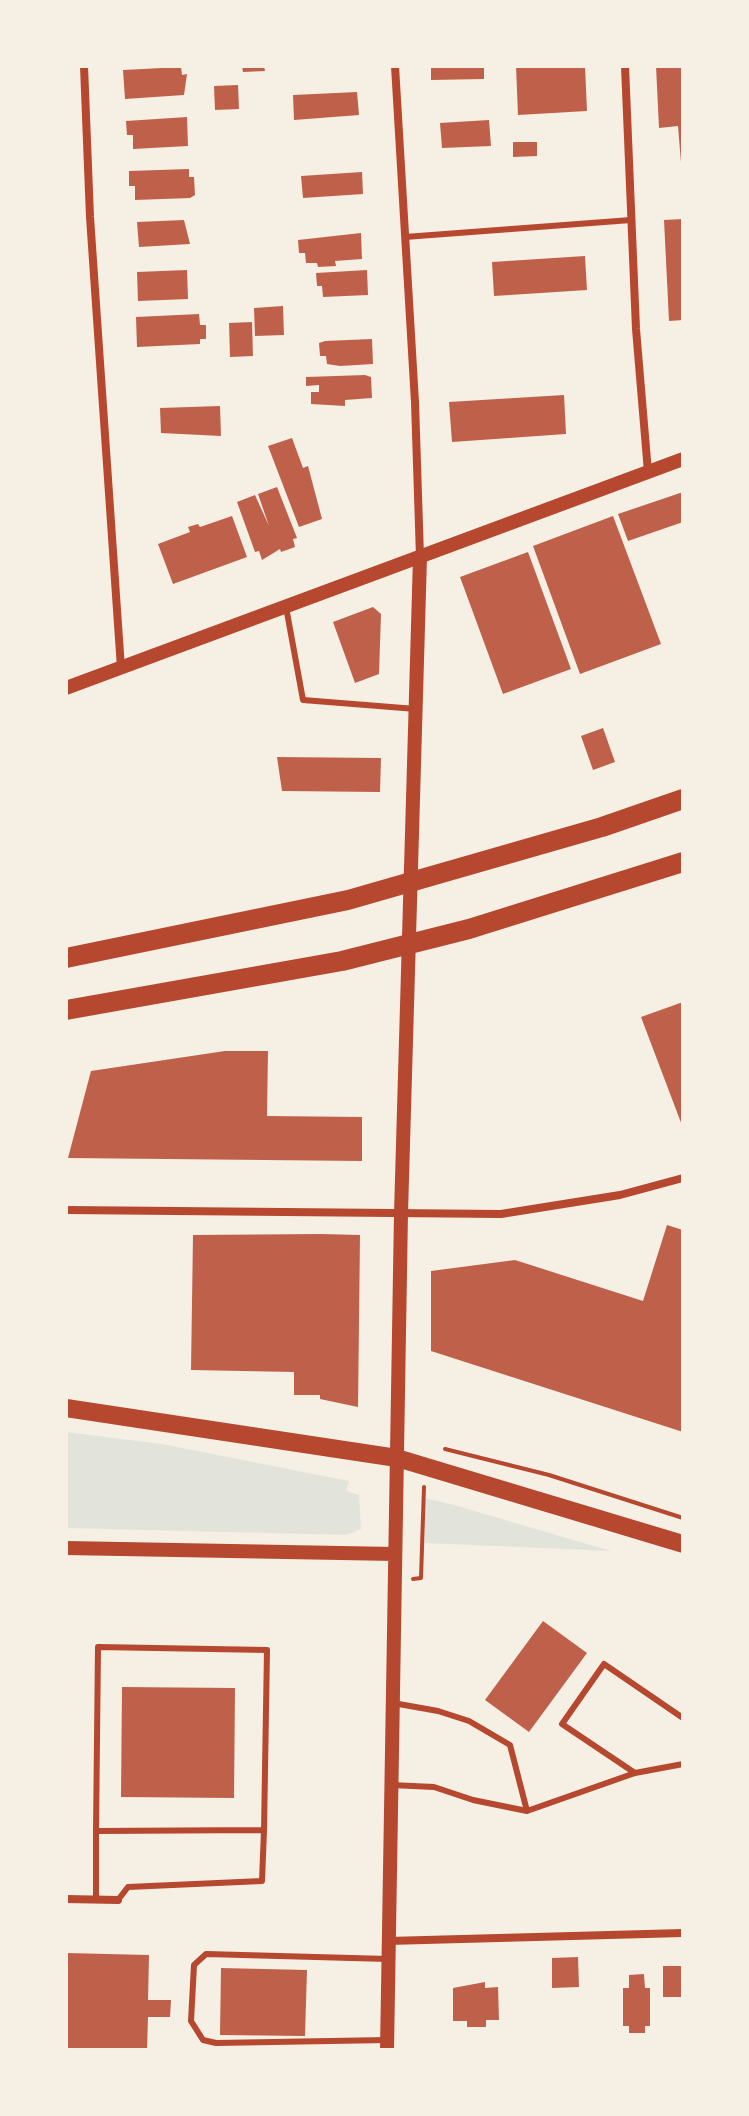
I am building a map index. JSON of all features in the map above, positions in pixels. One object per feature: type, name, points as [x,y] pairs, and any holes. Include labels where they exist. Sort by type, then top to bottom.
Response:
[{"type":"highway","points":[[66,958],[348,900],[683,799]]},
{"type":"highway","points":[[66,1010],[342,961],[469,929],[683,862]]},
{"type":"main road","points":[[66,1408],[397,1458],[683,1544]]},
{"type":"street","points":[[84,66],[90,217],[121,668]]},
{"type":"street","points":[[387,2045],[401,1213],[420,557],[395,66]]},
{"type":"street","points":[[625,66],[631,220],[648,472]]},
{"type":"street","points":[[66,688],[683,459]]},
{"type":"street","points":[[66,1210],[501,1214],[620,1195],[683,1178]]},
{"type":"street","points":[[66,1548],[395,1554]]},
{"type":"street","points":[[66,1899],[118,1900]]},
{"type":"street","points":[[388,1941],[683,1933]]},
{"type":"lane","points":[[405,237],[631,220]]},
{"type":"lane","points":[[286,607],[303,700],[416,709]]},
{"type":"lane","points":[[96,1899],[98,1647],[267,1650],[262,1881],[128,1887],[118,1900]]},
{"type":"lane","points":[[635,1773],[562,1724],[604,1664],[683,1718]]},
{"type":"lane","points":[[393,1703],[438,1711],[469,1721],[510,1745],[527,1811]]},
{"type":"lane","points":[[391,1785],[434,1787],[473,1800],[527,1811],[635,1773],[683,1764]]},
{"type":"lane","points":[[96,1831],[264,1830]]},
{"type":"lane","points":[[387,2045],[216,2043],[203,2040],[191,2021],[194,1965],[206,1954],[388,1959]]},
{"type":"path","points":[[433,1446],[549,1475],[683,1518]]},
{"type":"path","points":[[413,1579],[421,1578],[421,1500]]},
{"type":"shaded area","points":[[66,1432],[162,1444],[349,1481],[346,1491],[359,1495],[361,1529],[346,1535],[66,1528]]},
{"type":"shaded area","points":[[425,1498],[454,1505],[611,1551],[425,1543]]},
{"type":"building","points":[[242,66],[264,66],[265,71],[243,72]]},
{"type":"building","points":[[431,66],[484,66],[484,79],[431,80]]},
{"type":"building","points":[[516,66],[585,66],[587,111],[518,115]]},
{"type":"building","points":[[656,66],[683,66],[683,187],[678,126],[659,128]]},
{"type":"building","points":[[181,67],[182,75],[187,74],[184,95],[125,99],[123,70]]},
{"type":"building","points":[[238,85],[239,109],[215,110],[214,86]]},
{"type":"building","points":[[357,92],[359,115],[294,120],[293,95]]},
{"type":"building","points":[[187,117],[188,146],[133,149],[133,135],[127,135],[126,121]]},
{"type":"building","points":[[489,120],[491,146],[442,148],[440,123]]},
{"type":"building","points":[[513,142],[537,142],[537,156],[513,157]]},
{"type":"building","points":[[189,169],[189,177],[194,177],[195,195],[190,198],[135,200],[135,186],[129,186],[129,171]]},
{"type":"building","points":[[362,172],[363,194],[303,198],[301,176]]},
{"type":"building","points":[[683,219],[683,320],[669,321],[664,220]]},
{"type":"building","points":[[184,220],[190,244],[139,247],[137,222]]},
{"type":"building","points":[[361,233],[362,259],[335,261],[336,266],[318,267],[317,263],[306,263],[305,253],[299,253],[298,240]]},
{"type":"building","points":[[585,256],[587,290],[494,296],[492,262]]},
{"type":"building","points":[[187,270],[188,299],[138,301],[137,272]]},
{"type":"building","points":[[367,270],[368,295],[323,297],[322,286],[317,286],[316,273]]},
{"type":"building","points":[[283,306],[284,335],[255,336],[254,308]]},
{"type":"building","points":[[199,314],[200,325],[206,325],[206,339],[200,339],[200,344],[137,347],[136,317]]},
{"type":"building","points":[[252,322],[253,356],[230,357],[229,323]]},
{"type":"building","points":[[372,339],[373,364],[340,366],[327,364],[326,356],[320,356],[319,343],[325,341]]},
{"type":"building","points":[[306,377],[371,377],[372,398],[345,400],[345,406],[311,404],[311,392],[319,392],[319,385],[306,386]]},
{"type":"building","points":[[564,395],[566,434],[452,442],[449,402]]},
{"type":"building","points":[[220,406],[221,436],[161,433],[160,408]]},
{"type":"building","points":[[292,438],[303,468],[308,466],[322,519],[299,527],[268,446]]},
{"type":"building","points":[[277,487],[297,538],[293,539],[295,547],[281,552],[280,549],[262,560],[259,551],[255,552],[237,502],[255,495],[269,526],[258,494]]},
{"type":"building","points":[[683,492],[683,522],[628,541],[618,514]]},
{"type":"building","points":[[232,516],[247,557],[173,584],[158,544],[190,532],[188,527],[198,524],[200,527]]},
{"type":"building","points":[[613,516],[661,644],[580,674],[533,546]]},
{"type":"building","points":[[528,552],[571,669],[503,694],[460,577]]},
{"type":"building","points":[[373,607],[381,614],[379,674],[355,683],[333,622]]},
{"type":"building","points":[[603,728],[615,762],[593,770],[581,736]]},
{"type":"building","points":[[277,757],[381,758],[380,792],[282,791]]},
{"type":"building","points":[[683,1002],[683,1128],[641,1017]]},
{"type":"building","points":[[225,1051],[268,1051],[267,1116],[362,1117],[362,1161],[68,1158],[91,1071]]},
{"type":"building","points":[[667,1225],[683,1230],[683,1432],[431,1351],[431,1271],[515,1260],[643,1301]]},
{"type":"building","points":[[193,1235],[360,1235],[358,1407],[320,1399],[320,1395],[294,1395],[294,1372],[191,1370]]},
{"type":"building","points":[[543,1621],[587,1653],[529,1732],[485,1700]]},
{"type":"building","points":[[122,1687],[235,1688],[234,1798],[121,1797]]},
{"type":"building","points":[[66,1953],[149,1955],[148,2000],[171,2000],[170,2017],[148,2017],[147,2050],[66,2050]]},
{"type":"building","points":[[578,1957],[579,1987],[552,1988],[552,1958]]},
{"type":"building","points":[[663,1966],[683,1966],[683,1997],[663,1997]]},
{"type":"building","points":[[221,1968],[307,1970],[305,2036],[220,2035]]},
{"type":"building","points":[[644,1974],[645,1988],[650,1988],[650,2026],[645,2026],[645,2033],[629,2033],[629,2026],[623,2026],[623,1988],[629,1988],[629,1975]]},
{"type":"building","points":[[485,1982],[485,1988],[498,1987],[499,2020],[486,2020],[486,2027],[467,2027],[467,2021],[453,2021],[453,1988]]}]
